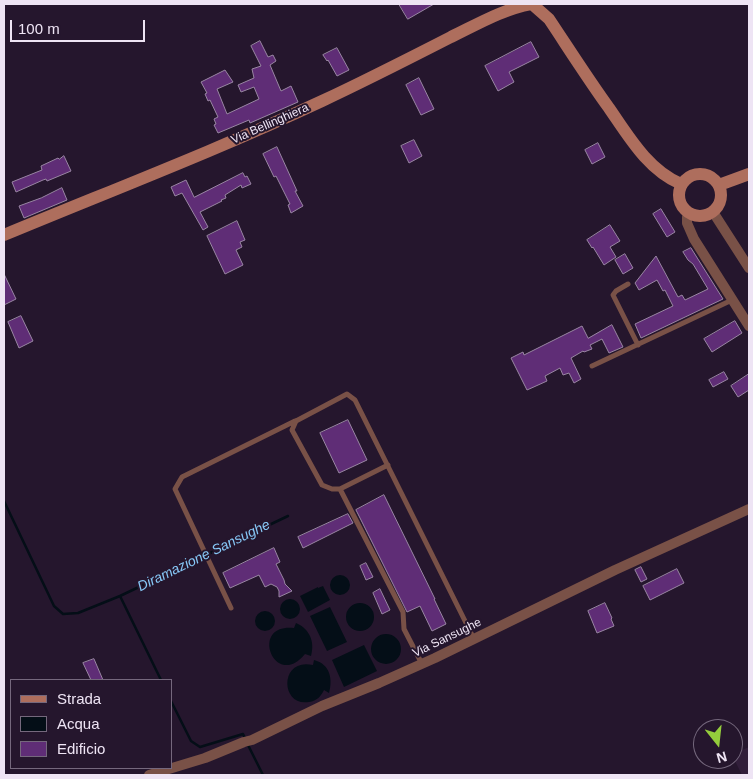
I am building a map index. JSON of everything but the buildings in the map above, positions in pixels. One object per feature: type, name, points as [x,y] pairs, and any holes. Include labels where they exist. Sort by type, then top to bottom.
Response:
[{"type":"street","name":"Via Bellinghiera","points":[[4,235],[268,125],[486,20],[517,6],[531,4],[549,19],[637,148],[658,170],[673,181],[681,184]]},
{"type":"street","points":[[701,173],[714,178],[719,185],[722,195],[721,200],[713,212],[706,215],[690,214],[680,201],[679,192],[681,184],[692,175],[701,173]]},
{"type":"street","points":[[719,185],[749,174]]},
{"type":"street","points":[[713,212],[749,268]]},
{"type":"street","points":[[690,214],[687,217],[689,230],[749,326]]},
{"type":"street","name":"Via Sansughe","points":[[172,768],[205,758],[248,741],[322,706],[422,664],[615,570],[749,509]]},
{"type":"street","name":"Via Sansughe","points":[[149,775],[169,769]]},
{"type":"lane","points":[[628,284],[613,295],[638,345]]},
{"type":"lane","points":[[592,366],[732,300]]},
{"type":"lane","points":[[232,608],[175,489],[182,477],[347,394],[355,400],[474,639]]},
{"type":"lane","points":[[296,421],[292,430],[322,485],[332,489],[340,489],[388,465]]},
{"type":"lane","points":[[340,489],[402,612],[404,629],[422,664]]},
{"type":"shaded area","points":[[749,747],[749,775],[742,775],[739,769],[743,769],[743,750]]},
{"type":"water","points":[[336,575],[344,575],[350,581],[350,589],[344,595],[336,595],[330,589],[330,581]]},
{"type":"water","points":[[323,586],[330,600],[308,612],[300,596]]},
{"type":"water","points":[[290,599],[297,602],[300,609],[297,616],[290,619],[283,616],[280,609],[283,602]]},
{"type":"water","points":[[360,603],[370,607],[374,617],[370,627],[360,631],[350,627],[346,617],[350,607]]},
{"type":"water","points":[[330,607],[347,642],[327,651],[310,616]]},
{"type":"water","points":[[265,611],[272,614],[275,621],[272,628],[265,631],[258,628],[255,621],[258,614]]},
{"type":"water","points":[[296,623],[305,629],[310,636],[312,641],[311,656],[305,654],[294,663],[284,665],[276,661],[271,653],[269,644],[272,635],[280,629],[294,628]]},
{"type":"water","points":[[386,634],[392,635],[400,643],[400,655],[392,663],[386,664],[380,663],[372,655],[371,649],[372,643],[380,635]]},
{"type":"water","points":[[364,645],[377,671],[344,687],[332,660]]},
{"type":"water","points":[[314,660],[324,665],[329,673],[331,682],[329,693],[324,690],[314,701],[299,702],[289,690],[287,682],[289,675],[294,668],[302,664],[313,665]]},
{"type":"waterway","points":[[4,501],[54,606],[63,614],[78,613],[120,596],[161,679]]},
{"type":"waterway","name":"Diramazione Sansughe","points":[[120,596],[288,516]]},
{"type":"waterway","points":[[172,703],[191,741],[200,747],[243,734],[245,738]]},
{"type":"waterway","points":[[247,743],[263,775]]}]
